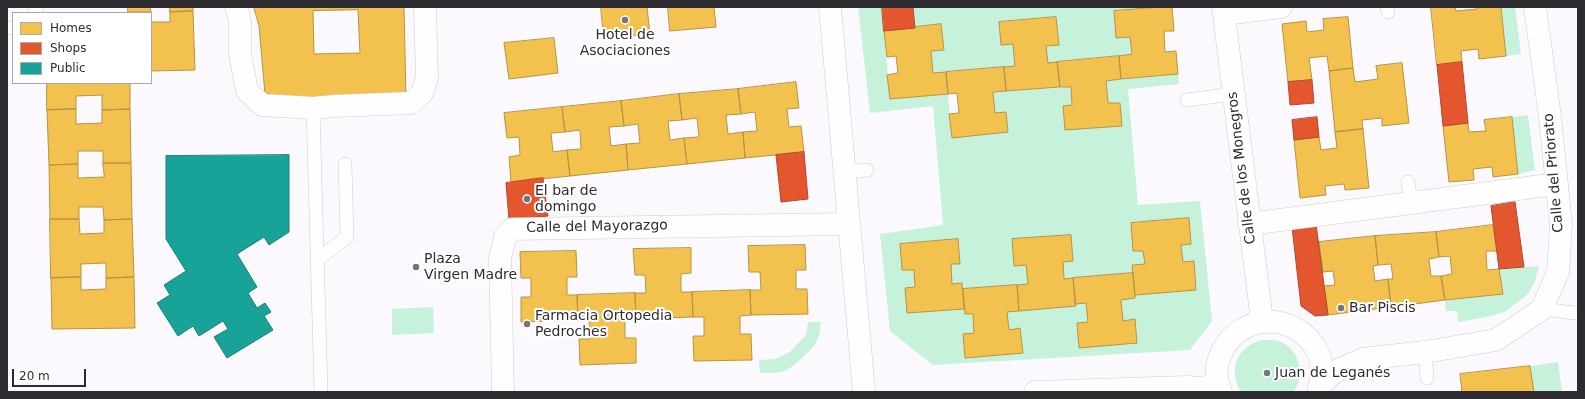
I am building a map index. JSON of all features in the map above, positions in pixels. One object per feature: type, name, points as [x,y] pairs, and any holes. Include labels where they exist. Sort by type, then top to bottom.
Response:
[{"type":"street","points":[[236,7],[240,21],[240,54],[247,91],[262,105],[313,108],[411,104],[422,93],[428,78],[425,7]]},
{"type":"street","points":[[830,7],[864,392]]},
{"type":"street","name":"Calle de los Monegros","points":[[1262,322],[1224,10],[1281,7]]},
{"type":"street","name":"Calle del Priorato","points":[[1535,7],[1550,117],[1561,225],[1558,272],[1542,309]]},
{"type":"street","points":[[1249,224],[1557,184]]},
{"type":"street","name":"Calle del Mayorazgo","points":[[503,392],[500,258],[505,237],[512,229],[849,224]]},
{"type":"street","points":[[1319,390],[1334,372],[1363,359],[1425,352],[1496,340],[1542,309]]},
{"type":"street","points":[[1035,392],[1187,387],[1219,389],[1217,373],[1218,361],[1223,349],[1230,339],[1239,331],[1250,325],[1262,322],[1285,323],[1305,335],[1318,353],[1322,376],[1319,390]]},
{"type":"lane","points":[[1187,100],[1234,94]]},
{"type":"lane","points":[[313,108],[321,392]]},
{"type":"lane","points":[[318,259],[347,237],[344,164]]},
{"type":"lane","points":[[845,172],[867,170]]},
{"type":"lane","points":[[1408,182],[1411,203]]},
{"type":"lane","points":[[1542,309],[1574,313]]},
{"type":"lane","points":[[1425,352],[1427,378]]},
{"type":"green space","points":[[858,7],[882,7],[890,99],[948,94],[952,138],[1008,132],[1006,112],[995,113],[993,92],[1071,87],[1072,105],[1063,106],[1122,125],[1120,103],[1108,103],[1106,81],[1178,74],[1179,84],[1128,89],[1138,205],[1200,201],[1212,321],[1190,350],[933,365],[890,331],[880,234],[943,225],[933,106],[870,113]]},
{"type":"green space","points":[[913,7],[1135,7],[1136,9],[1114,11],[1116,38],[1130,37],[1132,54],[1048,63],[1046,46],[1059,44],[1056,17],[1000,22],[1001,45],[1013,44],[1015,66],[933,73],[931,51],[943,50],[915,28]]},
{"type":"green space","points":[[1501,7],[1515,7],[1521,54],[1506,56]]},
{"type":"green space","points":[[1528,115],[1535,170],[1518,174],[1512,117]]},
{"type":"green space","points":[[1539,266],[1535,281],[1528,294],[1505,312],[1458,322],[1457,311],[1446,311],[1445,300],[1502,294],[1499,269]]},
{"type":"green space","points":[[433,307],[434,333],[392,335],[392,309]]},
{"type":"green space","points":[[808,322],[821,322],[818,339],[806,354],[791,367],[782,372],[760,373],[759,360],[775,359],[790,352],[806,335]]},
{"type":"green space","points":[[1261,340],[1278,341],[1289,347],[1294,352],[1300,372],[1297,386],[1293,392],[1241,392],[1235,375],[1237,360],[1240,354],[1252,344]]},
{"type":"green space","points":[[1558,362],[1562,392],[1533,392],[1530,366]]},
{"type":"building: Homes","points":[[128,7],[150,7],[151,12],[128,12]]},
{"type":"building: Homes","points":[[170,7],[193,7],[193,11],[170,12]]},
{"type":"building: Homes","points":[[254,7],[404,7],[406,99],[271,101],[270,94],[265,94],[259,26]],"holes":[[[358,10],[360,53],[314,54],[313,11]]]},
{"type":"building: Homes","name":"Hotel de Asociaciones","points":[[601,7],[647,7],[650,34],[604,38]]},
{"type":"building: Homes","name":"Hotel de Asociaciones","points":[[668,7],[714,7],[716,27],[670,31]]},
{"type":"building: Homes","points":[[1172,7],[1174,31],[1164,31],[1165,52],[1176,51],[1178,74],[1121,79],[1119,56],[1132,54],[1130,37],[1116,38],[1114,11]]},
{"type":"building: Homes","points":[[1431,7],[1455,7],[1456,11],[1477,9],[1477,7],[1501,7],[1506,56],[1479,59],[1478,49],[1461,51],[1462,62],[1437,65]]},
{"type":"building: Homes","points":[[193,11],[195,70],[152,71],[152,22],[170,22],[170,12]]},
{"type":"building: Homes","points":[[1056,17],[1059,45],[1046,46],[1048,63],[1057,62],[1060,87],[1006,91],[1004,67],[1015,66],[1013,44],[1001,45],[999,22]]},
{"type":"building: Homes","points":[[1348,17],[1353,68],[1329,71],[1327,56],[1309,58],[1312,80],[1288,82],[1282,24],[1306,21],[1307,32],[1324,30],[1323,19]]},
{"type":"building: Homes","points":[[941,24],[944,50],[931,51],[933,73],[946,72],[948,94],[890,99],[887,75],[898,73],[896,56],[887,57],[884,31]]},
{"type":"building: Homes","points":[[554,38],[558,73],[509,79],[504,43]]},
{"type":"building: Homes","points":[[1119,56],[1121,79],[1106,81],[1108,103],[1120,103],[1122,126],[1065,130],[1063,106],[1072,105],[1071,87],[1060,87],[1057,62]]},
{"type":"building: Homes","points":[[1402,63],[1409,123],[1382,126],[1382,118],[1362,120],[1363,129],[1335,132],[1329,71],[1353,68],[1355,82],[1378,79],[1376,66]]},
{"type":"building: Homes","points":[[1004,67],[1006,91],[993,92],[995,113],[1006,112],[1008,132],[952,138],[949,114],[959,113],[957,93],[948,94],[946,72]]},
{"type":"building: Homes","points":[[796,82],[799,108],[787,109],[789,127],[801,126],[804,152],[745,158],[743,132],[757,131],[755,112],[741,114],[738,89]]},
{"type":"building: Homes","points":[[47,84],[130,84],[130,109],[102,110],[102,95],[76,96],[76,109],[47,110]]},
{"type":"building: Homes","points":[[738,89],[741,114],[726,115],[728,134],[743,132],[745,158],[687,164],[684,138],[699,137],[697,118],[682,120],[679,94]]},
{"type":"building: Homes","points":[[679,94],[682,120],[668,121],[670,140],[684,138],[687,164],[628,170],[626,144],[640,143],[638,124],[624,126],[621,101]]},
{"type":"building: Homes","points":[[621,101],[624,126],[609,127],[611,146],[626,144],[628,170],[570,176],[567,150],[581,149],[580,130],[565,132],[562,107]]},
{"type":"building: Homes","points":[[562,107],[565,132],[551,133],[553,152],[567,150],[570,176],[511,182],[509,157],[520,155],[519,137],[507,138],[504,113]]},
{"type":"building: Homes","points":[[76,109],[76,124],[102,123],[102,110],[130,109],[131,163],[103,163],[103,151],[78,151],[78,164],[49,165],[47,110]]},
{"type":"building: Homes","points":[[1512,117],[1518,174],[1493,177],[1492,167],[1473,169],[1474,180],[1449,182],[1443,126],[1468,123],[1469,132],[1486,131],[1484,120]]},
{"type":"building: Homes","points":[[1363,129],[1369,188],[1345,190],[1344,184],[1325,186],[1326,195],[1300,198],[1294,140],[1319,137],[1321,150],[1337,148],[1335,132]]},
{"type":"building: Homes","points":[[103,163],[131,163],[132,219],[104,220],[103,207],[79,207],[79,219],[50,219],[49,165],[78,164],[78,178],[104,177]]},
{"type":"building: Homes","points":[[1189,218],[1191,244],[1181,245],[1183,262],[1194,261],[1196,290],[1135,295],[1132,265],[1145,264],[1143,251],[1133,251],[1131,223]]},
{"type":"building: Homes","points":[[50,219],[79,219],[80,234],[104,233],[104,220],[132,219],[134,277],[106,278],[106,263],[81,264],[81,277],[51,278]]},
{"type":"building: Homes","points":[[1493,225],[1497,251],[1486,251],[1487,270],[1499,269],[1503,294],[1445,300],[1441,276],[1452,274],[1450,256],[1439,257],[1436,232]]},
{"type":"building: Homes","points":[[1436,232],[1439,257],[1429,259],[1431,276],[1441,276],[1445,300],[1391,307],[1388,279],[1393,279],[1391,264],[1378,265],[1375,236]]},
{"type":"building: Homes","points":[[1071,235],[1073,261],[1063,262],[1064,279],[1073,278],[1076,306],[1019,311],[1017,285],[1028,284],[1026,265],[1014,266],[1012,239]]},
{"type":"building: Homes","points":[[1375,236],[1378,265],[1373,266],[1375,281],[1388,279],[1391,307],[1328,315],[1324,286],[1335,285],[1333,271],[1323,272],[1319,242]]},
{"type":"building: Homes","points":[[958,239],[960,264],[951,264],[952,284],[962,283],[964,309],[907,313],[905,288],[915,287],[914,270],[902,270],[900,244]]},
{"type":"building: Homes","points":[[805,245],[806,270],[796,270],[796,289],[807,289],[808,314],[751,315],[750,290],[761,290],[760,272],[749,272],[748,246]]},
{"type":"building: Homes","points":[[691,248],[691,273],[681,274],[681,292],[692,292],[693,317],[636,319],[635,293],[646,293],[645,275],[635,275],[633,249]]},
{"type":"building: Homes","points":[[576,251],[577,277],[567,277],[567,295],[577,295],[578,320],[521,322],[521,297],[531,297],[531,278],[521,278],[520,252]]},
{"type":"building: Homes","points":[[1133,273],[1135,298],[1121,300],[1123,321],[1135,319],[1137,343],[1079,348],[1077,323],[1088,322],[1086,303],[1075,304],[1073,278]]},
{"type":"building: Homes","points":[[81,277],[81,290],[106,289],[106,278],[134,277],[135,328],[52,329],[51,278]]},
{"type":"building: Homes","points":[[1017,285],[1019,311],[1007,312],[1009,330],[1020,328],[1023,353],[965,358],[963,334],[974,333],[973,314],[965,314],[963,289]]},
{"type":"building: Homes","points":[[750,290],[751,315],[740,316],[740,334],[751,334],[752,360],[694,361],[693,336],[704,336],[704,317],[693,317],[692,292]]},
{"type":"building: Homes","points":[[635,293],[636,319],[625,319],[625,338],[636,338],[636,363],[580,365],[579,339],[590,339],[589,320],[578,320],[577,295]]},
{"type":"building: Homes","points":[[1530,366],[1534,392],[1462,392],[1460,374]]},
{"type":"building: Shops","points":[[882,7],[913,7],[915,28],[884,31]]},
{"type":"building: Shops","points":[[1462,62],[1468,123],[1443,126],[1437,65]]},
{"type":"building: Shops","points":[[1312,80],[1314,103],[1290,105],[1288,82]]},
{"type":"building: Shops","points":[[1317,117],[1319,137],[1294,140],[1292,120]]},
{"type":"building: Shops","points":[[804,152],[808,199],[781,202],[776,155]]},
{"type":"building: Shops","name":"El bar de domingo","points":[[543,178],[548,216],[509,220],[506,183]]},
{"type":"building: Shops","points":[[1515,202],[1524,267],[1499,269],[1491,206]]},
{"type":"building: Shops","points":[[1316,224],[1328,315],[1315,316],[1301,306],[1292,227]]},
{"type":"building: Public","points":[[289,155],[289,232],[269,245],[264,237],[237,254],[257,287],[248,293],[257,308],[265,303],[271,312],[264,316],[273,330],[227,358],[214,337],[228,329],[223,321],[199,336],[193,326],[178,336],[157,303],[170,295],[164,285],[186,271],[166,239],[166,156]]},
{"type":"place","name":"Hotel de Asociaciones","points":[[625,20]]},
{"type":"place","name":"El bar de domingo","points":[[527,199]]},
{"type":"place","name":"Plaza Virgen Madre","points":[[416,267]]},
{"type":"place","name":"Bar Piscis","points":[[1341,308]]},
{"type":"place","name":"Farmacia Ortopedia Pedroches","points":[[527,324]]},
{"type":"place","name":"Juan de Leganés","points":[[1267,373]]}]
